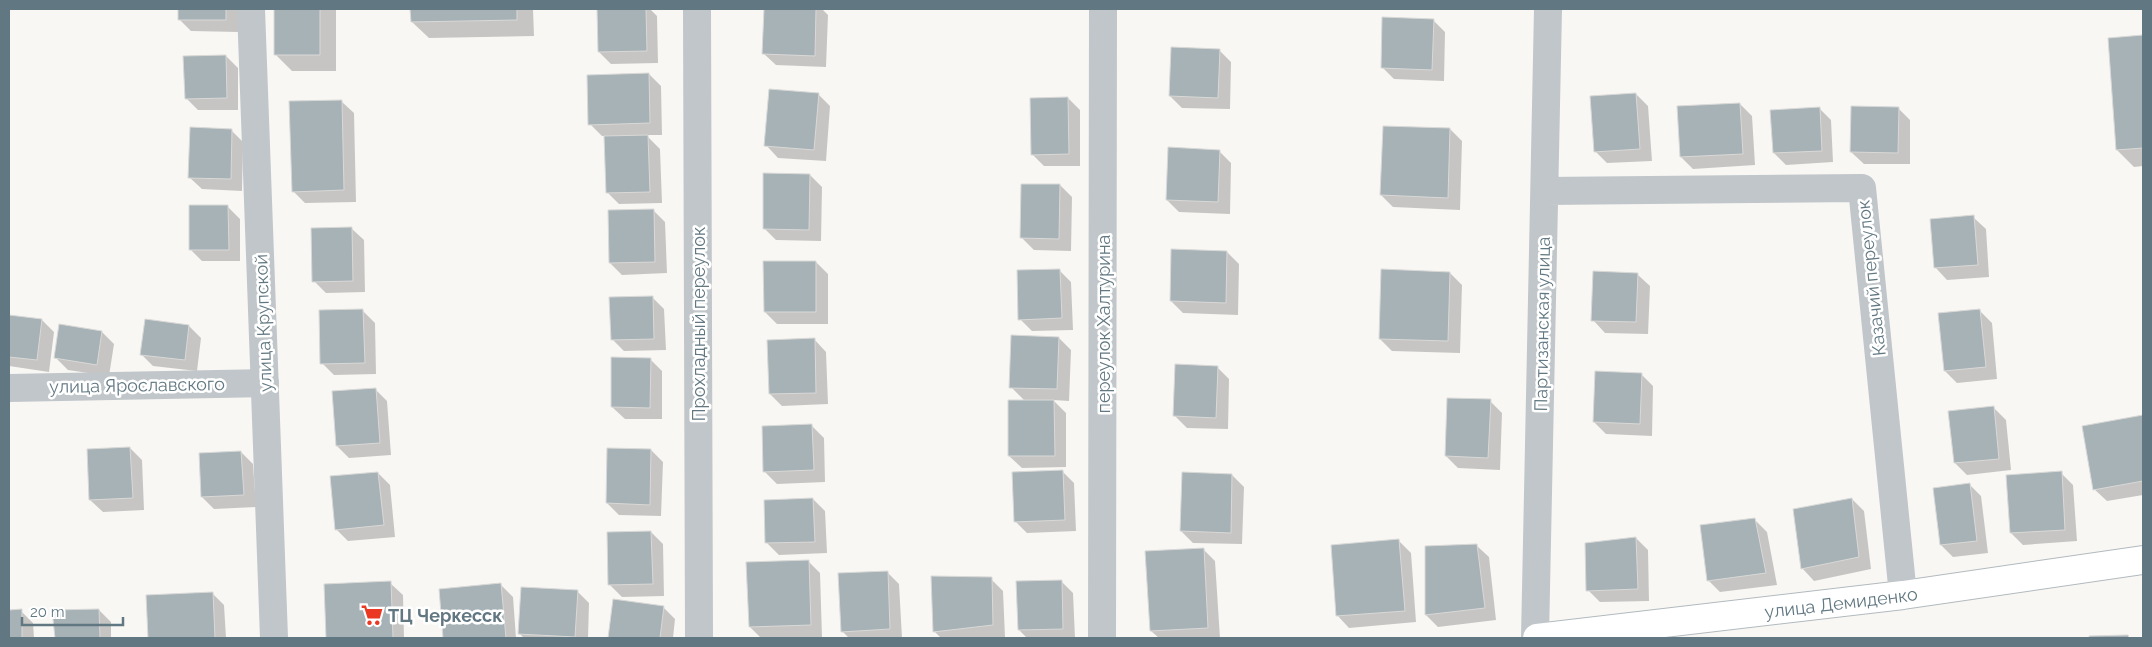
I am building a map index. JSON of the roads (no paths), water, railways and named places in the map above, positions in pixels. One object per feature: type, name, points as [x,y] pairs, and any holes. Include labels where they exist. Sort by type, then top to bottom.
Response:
[{"type":"main road","name":"улица Демиденко","points":[[1536,638],[1903,595],[2143,560]]},
{"type":"street","name":"улица Крупской","points":[[251,9],[274,638]]},
{"type":"street","name":"Прохладный переулок","points":[[697,9],[700,638]]},
{"type":"street","name":"переулок Халтурина","points":[[1102,638],[1103,9]]},
{"type":"street","name":"Партизанская улица","points":[[1536,638],[1548,9]]},
{"type":"street","name":"Казачий переулок","points":[[1544,191],[1862,188],[1903,595]]},
{"type":"street","name":"улица Ярославского","points":[[9,388],[265,383]]},
{"type":"place","name":"ТЦ Черкесск","points":[[372,615]]}]
